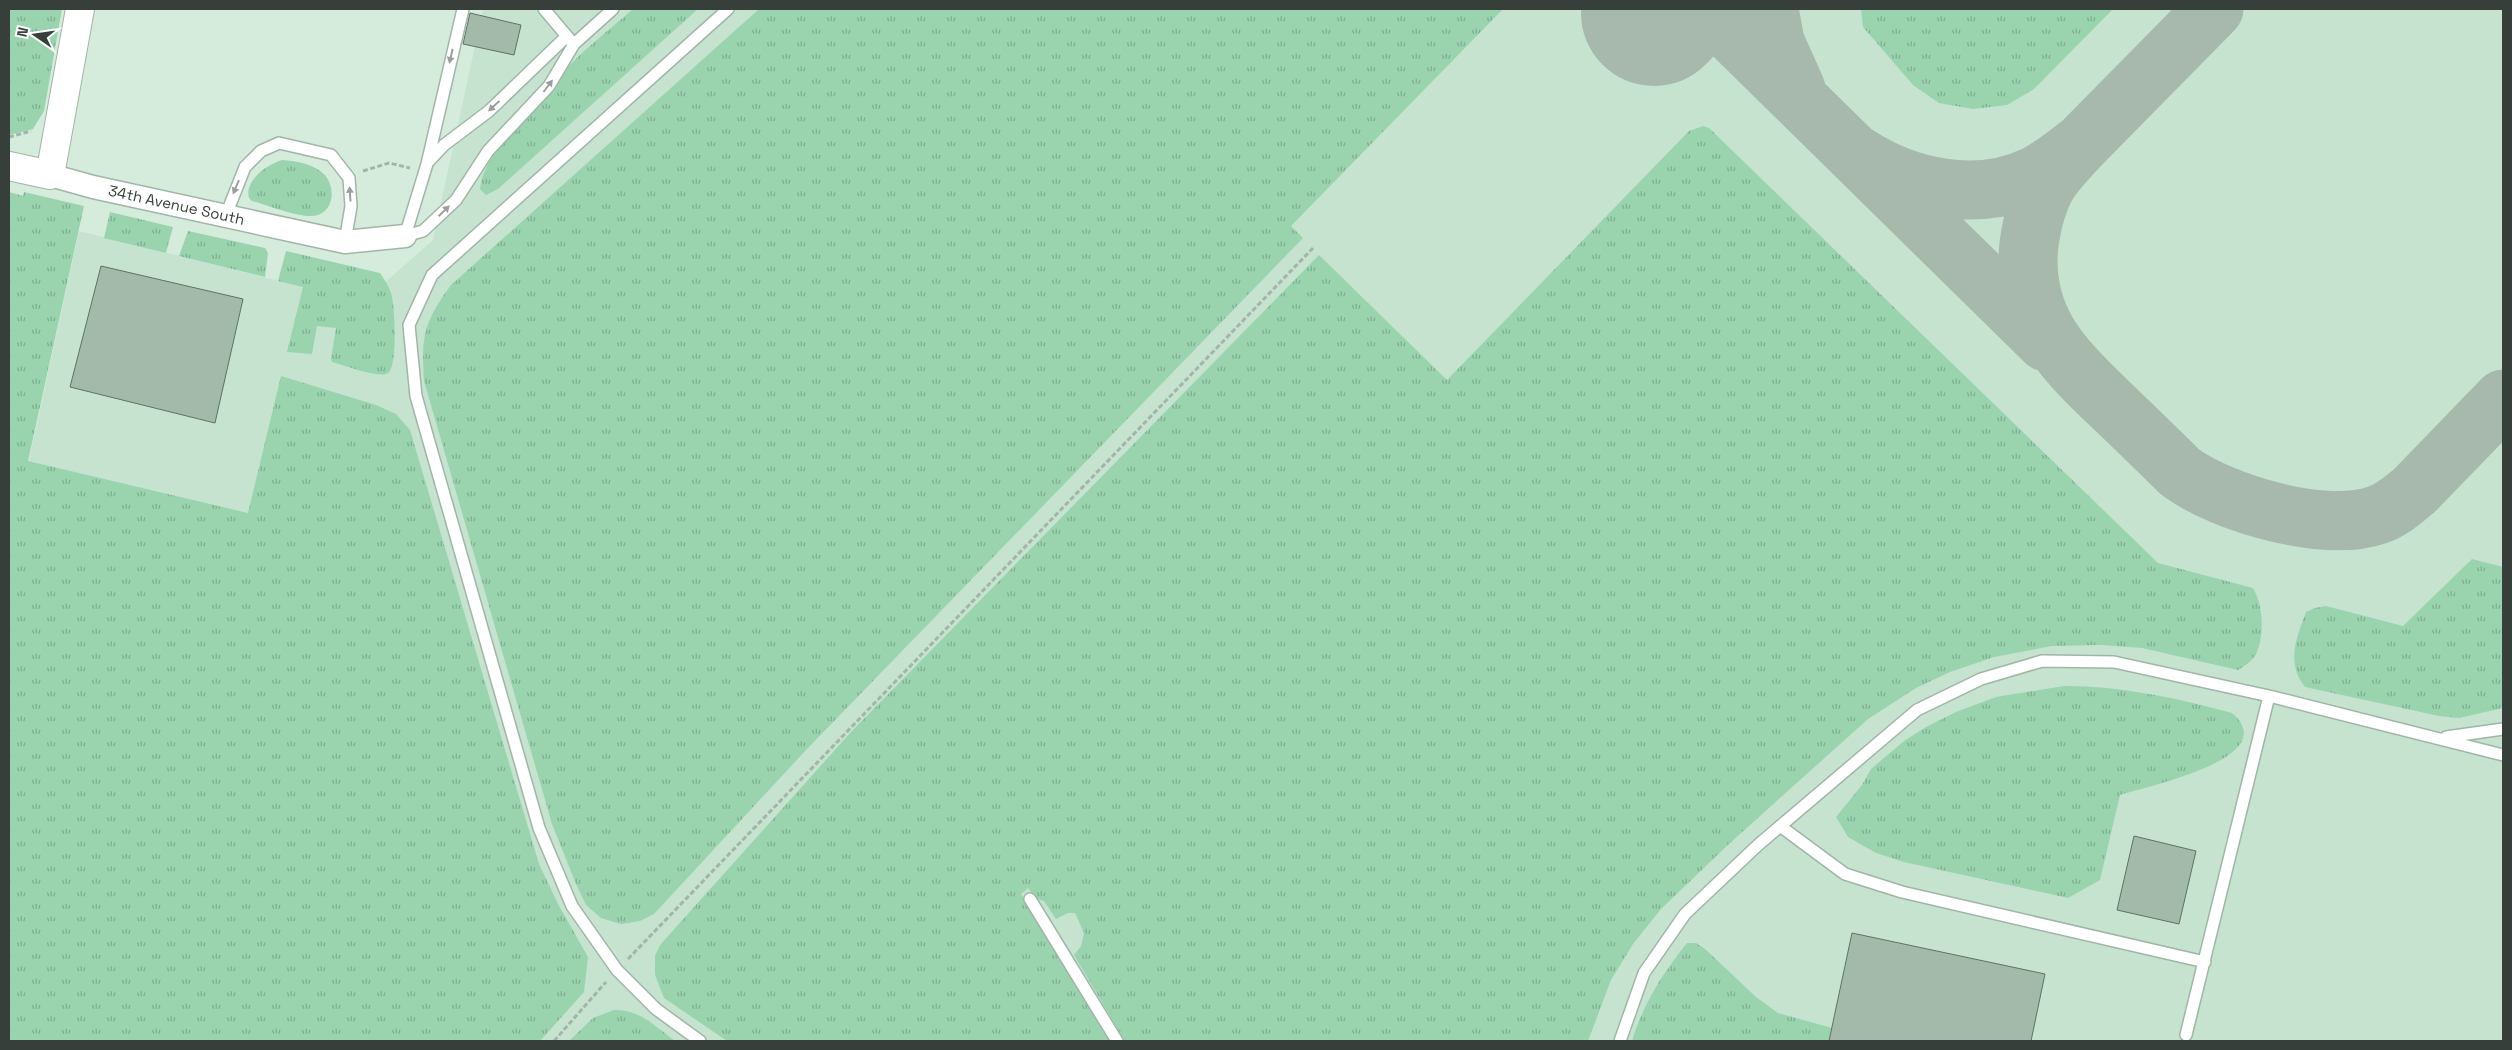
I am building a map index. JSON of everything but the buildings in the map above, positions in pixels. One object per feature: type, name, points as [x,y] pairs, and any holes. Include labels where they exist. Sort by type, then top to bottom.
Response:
[{"type":"street","points":[[50,175],[80,9]]},
{"type":"street","name":"34th Avenue South","points":[[9,166],[93,187],[345,242],[405,236]]},
{"type":"lane","points":[[405,236],[427,164],[463,9]]},
{"type":"lane","points":[[544,9],[571,40]]},
{"type":"lane","points":[[427,164],[444,144],[489,112],[571,40],[613,9]]},
{"type":"lane","points":[[700,1041],[656,1009],[617,970],[572,906],[539,828],[416,396],[409,325],[432,275],[728,9]]},
{"type":"lane","points":[[405,236],[423,230],[456,200],[488,151],[548,86],[571,40]]},
{"type":"lane","points":[[226,215],[245,167],[260,151],[279,143],[331,155],[349,178],[351,206],[345,242]]},
{"type":"lane","points":[[1620,1041],[1644,973],[1685,914],[1780,826],[1917,710],[1981,679],[2042,661],[2114,662],[2269,696],[2503,755]]},
{"type":"lane","points":[[2186,1035],[2269,696]]},
{"type":"lane","points":[[2431,737],[2460,736],[2503,729]]},
{"type":"lane","points":[[1780,826],[1845,874],[1902,892],[2205,962]]},
{"type":"lane","points":[[1030,899],[1117,1041]]},
{"type":"path","points":[[9,136],[31,131]]},
{"type":"path","points":[[349,178],[370,168],[389,163],[412,168],[414,159]]},
{"type":"path","points":[[554,1041],[617,970],[1312,248]]},
{"type":"shaded area","points":[[483,9],[2503,9],[2503,1041],[9,1041],[9,551],[79,231],[363,302],[433,240]]},
{"type":"green space","points":[[9,9],[62,9],[44,111],[33,129],[9,135]]},
{"type":"green space","points":[[633,9],[698,9],[498,189],[486,195],[480,189],[488,164],[495,153],[541,103],[567,68]]},
{"type":"green space","points":[[759,9],[1503,9],[1291,226],[1303,238],[806,750],[654,914],[640,921],[621,924],[601,918],[586,905],[552,824],[424,381],[424,341],[426,330],[435,309],[451,285]]},
{"type":"green space","points":[[1861,9],[2113,9],[2034,89],[2007,105],[1973,109],[1939,103],[1913,85],[1863,27]]},
{"type":"green space","points":[[1703,126],[1709,128],[2158,563],[2253,588],[2261,611],[2262,629],[2256,654],[2250,661],[2238,670],[2142,648],[2102,645],[2052,646],[1994,657],[1950,672],[1916,688],[1868,719],[1730,843],[1661,909],[1633,944],[1611,980],[1588,1041],[1125,1041],[1074,955],[1081,946],[1084,933],[1075,913],[1068,913],[1056,919],[1044,901],[1037,899],[1028,888],[1021,894],[1110,1041],[727,1041],[664,998],[655,975],[655,956],[660,945],[851,732],[1319,255],[1447,380],[1689,131]]},
{"type":"green space","points":[[282,160],[305,164],[316,168],[325,175],[329,181],[332,194],[329,207],[325,211],[319,215],[298,215],[252,201],[249,198],[248,191],[250,185],[258,174],[270,165]]},
{"type":"green space","points":[[9,192],[23,196],[24,192],[84,206],[28,461],[248,513],[281,376],[376,405],[396,414],[410,430],[539,864],[558,904],[588,957],[584,992],[540,1041],[9,1041]]},
{"type":"green space","points":[[110,212],[173,227],[166,253],[104,238]]},
{"type":"green space","points":[[188,231],[265,248],[268,253],[265,277],[179,256]]},
{"type":"green space","points":[[286,251],[380,273],[390,290],[394,310],[395,335],[393,359],[388,373],[369,373],[332,362],[336,328],[317,326],[312,354],[287,352],[303,287],[278,281]]},
{"type":"green space","points":[[2472,559],[2503,567],[2503,708],[2459,718],[2439,716],[2305,687],[2299,678],[2294,660],[2296,641],[2306,612],[2326,606],[2403,626]]},
{"type":"green space","points":[[2064,686],[2107,688],[2149,694],[2232,713],[2243,729],[2240,744],[2226,757],[2205,768],[2120,795],[2100,880],[2068,898],[1904,862],[1876,853],[1848,837],[1836,817],[1862,785],[1871,769],[1904,741],[1926,727],[1956,712],[1996,697]]},
{"type":"green space","points":[[1687,943],[1696,943],[1705,949],[1756,997],[1778,1013],[1832,1028],[1829,1041],[1632,1041],[1642,1014],[1655,989]]},
{"type":"green space","points":[[614,1010],[623,1010],[639,1016],[675,1041],[569,1041],[593,1018]]},
{"type":"taxiway","points":[[1707,9],[2046,342]]},
{"type":"taxiway","points":[[1769,9],[1775,42],[1796,89]]},
{"type":"taxiway","points":[[2083,142],[2214,9]]},
{"type":"taxiway","points":[[1857,155],[1877,167],[1921,184],[1968,190],[2014,184],[2036,175],[2083,142],[2048,183],[2033,220],[2029,244],[2028,270],[2031,293],[2038,314],[2060,352],[2091,386],[2180,472],[2222,495],[2276,512],[2303,518],[2355,520],[2377,515],[2392,508],[2415,490],[2503,399]]},
{"type":"runway","points":[[1654,13],[1658,9]]}]
